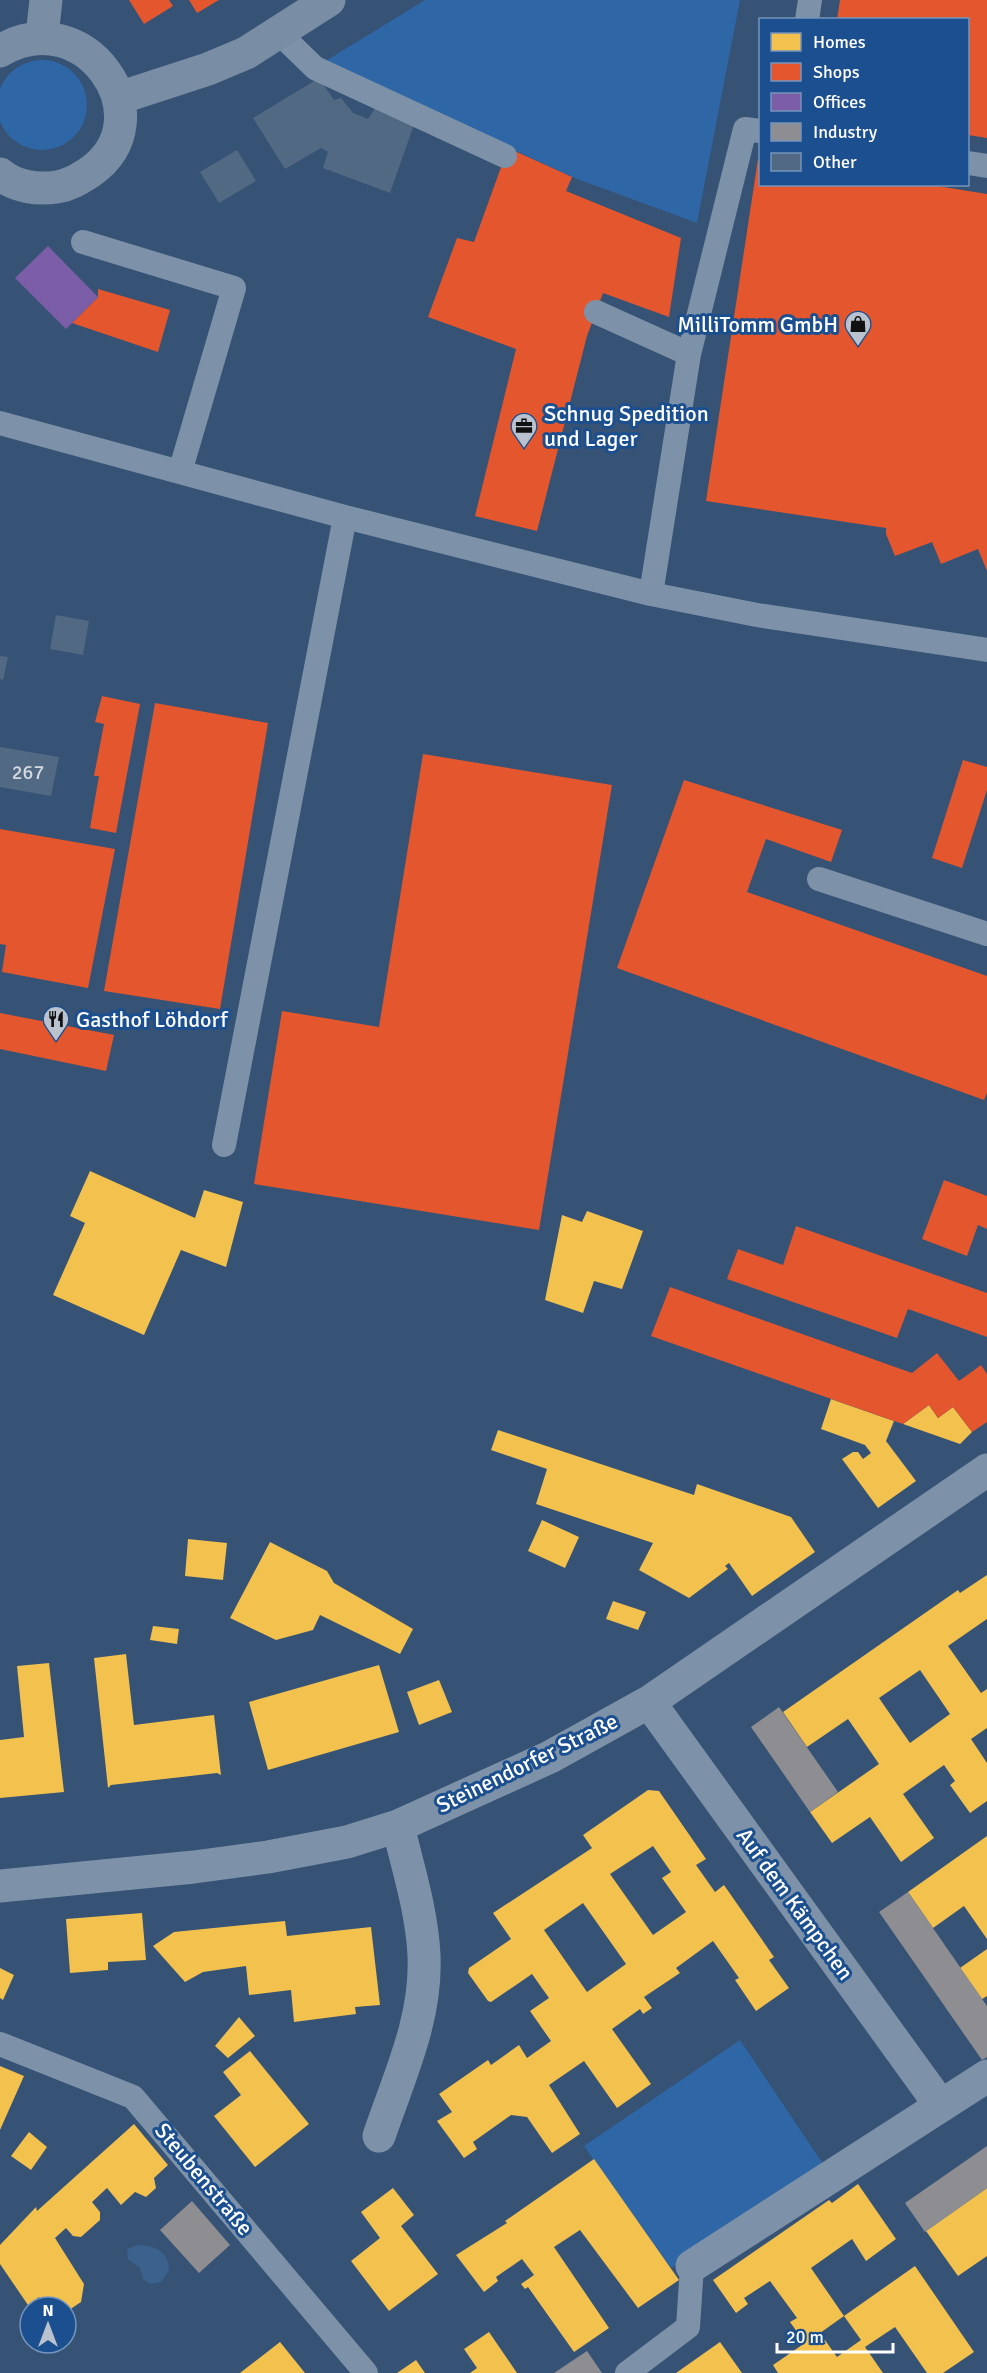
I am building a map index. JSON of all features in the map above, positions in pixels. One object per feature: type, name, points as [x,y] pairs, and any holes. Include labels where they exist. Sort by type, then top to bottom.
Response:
[{"type":"main road","points":[[42,36],[46,0]]},
{"type":"main road","points":[[118,98],[208,69],[246,53],[329,0]]},
{"type":"main road","points":[[0,51],[14,42],[42,36],[68,40],[92,53],[109,73],[118,98],[119,123],[112,147],[97,167],[76,181],[52,188],[28,187],[1,178]]},
{"type":"street","name":"Steinendorfer Straße","points":[[0,1886],[194,1867],[268,1857],[347,1842],[398,1826],[550,1757],[649,1702],[987,1470]]},
{"type":"street","name":"Auf dem Kämpchen","points":[[649,1702],[941,2106]]},
{"type":"street","points":[[379,2136],[410,2053],[423,1982],[422,1934],[398,1826]]},
{"type":"street","points":[[693,2266],[987,2076]]},
{"type":"lane","points":[[807,18],[810,0]]},
{"type":"lane","points":[[278,32],[315,68],[505,156]]},
{"type":"lane","points":[[651,594],[689,354],[746,129],[759,131]]},
{"type":"lane","points":[[969,163],[987,166]]},
{"type":"lane","points":[[83,242],[234,288],[180,472]]},
{"type":"lane","points":[[596,312],[689,354]]},
{"type":"lane","points":[[0,423],[345,517],[651,594],[757,615],[987,650]]},
{"type":"lane","points":[[224,1145],[345,517]]},
{"type":"lane","points":[[819,879],[987,934]]},
{"type":"lane","name":"Steubenstraße","points":[[0,2044],[134,2097],[366,2373]]},
{"type":"lane","points":[[627,2373],[688,2327],[693,2266]]},
{"type":"shaded area","points":[[425,0],[740,0],[697,223],[572,177],[324,62]]},
{"type":"shaded area","points":[[33,60],[51,60],[67,67],[80,80],[87,96],[87,114],[80,130],[67,143],[51,150],[33,150],[17,143],[4,130],[-1,119],[-1,91],[4,80],[17,67]]},
{"type":"shaded area","points":[[740,2040],[825,2167],[671,2268],[584,2146]]},
{"type":"shaded area","points":[[138,2245],[160,2250],[166,2258],[169,2270],[161,2282],[150,2284],[143,2279],[140,2268],[128,2259],[127,2249]]},
{"type":"building: Homes","points":[[90,1171],[195,1218],[204,1190],[243,1202],[226,1267],[181,1250],[144,1335],[53,1295],[85,1223],[70,1216]]},
{"type":"building: Homes","points":[[587,1211],[643,1231],[622,1289],[594,1281],[583,1313],[545,1300],[562,1215],[582,1222]]},
{"type":"building: Homes","points":[[831,1399],[894,1421],[886,1441],[916,1481],[878,1508],[842,1459],[853,1452],[858,1452],[863,1459],[871,1453],[865,1445],[821,1429]]},
{"type":"building: Homes","points":[[929,1405],[938,1418],[953,1407],[972,1432],[960,1444],[903,1424]]},
{"type":"building: Homes","points":[[498,1430],[694,1495],[697,1484],[791,1517],[815,1552],[752,1596],[729,1563],[725,1566],[728,1569],[689,1598],[639,1570],[653,1543],[536,1504],[547,1469],[491,1450]]},
{"type":"building: Homes","points":[[542,1520],[579,1537],[565,1568],[528,1551]]},
{"type":"building: Homes","points":[[188,1539],[227,1543],[223,1580],[185,1576]]},
{"type":"building: Homes","points":[[270,1542],[327,1571],[334,1583],[413,1629],[400,1654],[320,1615],[313,1630],[276,1640],[230,1618]]},
{"type":"building: Homes","points":[[987,1575],[987,1619],[948,1646],[981,1693],[987,1689],[987,1728],[971,1739],[987,1763],[987,1801],[970,1813],[950,1785],[955,1781],[944,1765],[903,1794],[934,1838],[901,1862],[870,1817],[832,1843],[810,1812],[879,1764],[848,1719],[807,1747],[783,1712],[958,1590],[960,1593]],"holes":[[[920,1670],[950,1714],[910,1743],[879,1698]]]},
{"type":"building: Homes","points":[[613,1601],[646,1612],[638,1630],[606,1619]]},
{"type":"building: Homes","points":[[153,1626],[179,1629],[177,1644],[150,1640]]},
{"type":"building: Homes","points":[[126,1654],[134,1725],[214,1715],[221,1775],[217,1773],[111,1785],[108,1788],[94,1658]]},
{"type":"building: Homes","points":[[49,1663],[64,1792],[0,1798],[0,1740],[24,1737],[17,1666]]},
{"type":"building: Homes","points":[[379,1665],[399,1732],[268,1770],[249,1702]]},
{"type":"building: Homes","points":[[439,1680],[452,1712],[419,1725],[407,1692]]},
{"type":"building: Homes","points":[[648,1790],[659,1791],[706,1859],[696,1865],[715,1892],[724,1885],[774,1957],[769,1960],[789,1988],[756,2011],[735,1980],[739,1978],[713,1941],[676,1968],[680,1973],[644,1997],[652,2008],[643,2014],[640,2009],[612,2029],[651,2084],[617,2108],[584,2061],[549,2085],[580,2134],[552,2153],[527,2117],[511,2115],[473,2142],[477,2149],[464,2158],[437,2121],[452,2112],[439,2094],[488,2060],[491,2065],[519,2045],[527,2058],[551,2041],[530,2011],[549,1998],[532,1974],[491,2002],[468,1973],[469,1968],[511,1939],[493,1913],[592,1848],[583,1835]],"holes":[[[653,1846],[671,1872],[662,1878],[686,1912],[653,1935],[610,1874]],[[583,1903],[626,1964],[587,1992],[544,1930]]]},
{"type":"building: Homes","points":[[987,1836],[987,1939],[964,1906],[933,1928],[908,1892]]},
{"type":"building: Homes","points":[[142,1913],[146,1960],[108,1962],[108,1970],[70,1973],[66,1919]]},
{"type":"building: Homes","points":[[285,1921],[287,1936],[371,1927],[380,2005],[355,2007],[356,2014],[294,2022],[291,1990],[249,1995],[246,1966],[203,1972],[185,1982],[153,1946],[174,1932]]},
{"type":"building: Homes","points":[[987,1949],[987,1996],[982,1999],[960,1968]]},
{"type":"building: Homes","points":[[0,1968],[14,1975],[3,2000],[0,1998]]},
{"type":"building: Homes","points":[[239,2017],[255,2036],[228,2058],[215,2046]]},
{"type":"building: Homes","points":[[250,2051],[309,2124],[255,2167],[214,2116],[241,2095],[223,2072]]},
{"type":"building: Homes","points":[[0,2066],[24,2076],[0,2130]]},
{"type":"building: Homes","points":[[134,2124],[168,2165],[154,2178],[156,2188],[146,2197],[135,2192],[121,2205],[107,2188],[92,2202],[100,2212],[100,2220],[81,2237],[73,2236],[66,2228],[55,2238],[84,2284],[81,2302],[78,2304],[78,2295],[21,2295],[0,2264],[0,2245],[36,2207],[37,2211]]},
{"type":"building: Homes","points":[[29,2132],[47,2147],[31,2170],[11,2156]]},
{"type":"building: Homes","points":[[594,2159],[679,2280],[638,2308],[580,2230],[554,2247],[609,2328],[574,2352],[528,2287],[525,2289],[521,2284],[534,2275],[522,2259],[496,2277],[498,2281],[484,2292],[456,2255],[507,2223],[505,2221]]},
{"type":"building: Homes","points":[[858,2184],[896,2239],[866,2261],[852,2239],[811,2268],[844,2316],[915,2266],[974,2352],[943,2373],[927,2373],[895,2327],[865,2347],[883,2373],[778,2373],[773,2365],[805,2343],[790,2322],[797,2318],[770,2281],[744,2298],[748,2304],[736,2313],[713,2280],[829,2200],[832,2203]],"holes":[[[844,2316],[861,2340],[837,2357],[820,2333]]]},
{"type":"building: Homes","points":[[393,2188],[414,2215],[401,2226],[438,2274],[389,2311],[351,2261],[380,2238],[361,2212]]},
{"type":"building: Homes","points":[[987,2188],[987,2256],[958,2276],[926,2231]]},
{"type":"building: Homes","points":[[489,2332],[517,2373],[470,2373],[477,2368],[464,2349]]},
{"type":"building: Homes","points":[[280,2342],[305,2373],[240,2373]]},
{"type":"building: Homes","points":[[720,2342],[742,2373],[676,2373]]},
{"type":"building: Homes","points":[[416,2360],[425,2373],[397,2373]]},
{"type":"building: Shops","points":[[129,0],[169,0],[173,6],[144,24]]},
{"type":"building: Shops","points":[[189,0],[219,0],[197,13]]},
{"type":"building: Shops","points":[[840,0],[987,0],[987,138],[969,135],[969,18],[837,18]]},
{"type":"building: Shops","points":[[508,148],[572,177],[566,191],[681,238],[669,317],[603,293],[587,336],[537,531],[475,516],[516,349],[428,317],[457,238],[474,242]]},
{"type":"building: Shops","name":"MilliTomm GmbH","points":[[758,159],[759,186],[937,186],[987,194],[987,571],[978,549],[941,564],[932,542],[895,556],[886,534],[886,528],[706,501]]},
{"type":"building: Shops","points":[[98,289],[170,310],[158,352],[72,323],[98,297]]},
{"type":"building: Shops","points":[[102,696],[140,704],[116,833],[90,828],[99,776],[94,776],[104,724],[95,722]]},
{"type":"building: Shops","points":[[155,703],[268,723],[220,1009],[104,991]]},
{"type":"building: Shops","points":[[423,754],[612,785],[539,1230],[254,1184],[282,1011],[379,1027]]},
{"type":"building: Shops","points":[[963,760],[987,767],[987,790],[962,868],[932,858]]},
{"type":"building: Shops","points":[[684,780],[842,830],[831,862],[766,839],[747,892],[987,976],[987,1093],[984,1100],[617,968]]},
{"type":"building: Shops","points":[[0,829],[115,849],[88,988],[2,972],[6,945],[0,944]]},
{"type":"building: Shops","name":"Gasthof Löhdorf","points":[[0,1013],[114,1035],[106,1071],[0,1049]]},
{"type":"building: Shops","points":[[944,1180],[987,1196],[987,1229],[978,1225],[967,1256],[922,1239]]},
{"type":"building: Shops","points":[[796,1226],[987,1293],[987,1337],[908,1309],[897,1338],[727,1279],[738,1249],[783,1265]]},
{"type":"building: Shops","points":[[670,1287],[912,1373],[937,1353],[959,1381],[981,1365],[987,1374],[987,1422],[972,1432],[953,1407],[938,1418],[929,1405],[903,1424],[651,1336]]},
{"type":"building: Offices","points":[[48,246],[98,297],[66,329],[15,278]]},
{"type":"building: Industry","points":[[779,1707],[838,1792],[810,1812],[751,1727]]},
{"type":"building: Industry","points":[[908,1892],[987,2006],[987,2057],[982,2060],[879,1912]]},
{"type":"building: Industry","points":[[987,2146],[987,2188],[925,2232],[905,2203]]},
{"type":"building: Industry","points":[[192,2201],[230,2245],[199,2273],[160,2230]]},
{"type":"building: Industry","points":[[587,2351],[602,2373],[554,2373]]},
{"type":"building: Other","points":[[319,78],[334,100],[341,98],[353,113],[368,119],[377,105],[416,119],[390,193],[323,168],[328,152],[321,148],[285,169],[253,118]]},
{"type":"building: Other","points":[[237,150],[256,181],[219,203],[200,172]]},
{"type":"building: Other","points":[[56,615],[89,621],[83,655],[50,649]]},
{"type":"building: Other","points":[[0,656],[8,657],[3,680],[0,679]]},
{"type":"building: Other","points":[[0,747],[59,757],[51,796],[0,787]]},
{"type":"place","name":"MilliTomm GmbH","points":[[858,347]]},
{"type":"place","name":"Schnug Spedition und Lager","points":[[524,449]]},
{"type":"place","name":"Gasthof Löhdorf","points":[[56,1042]]}]
